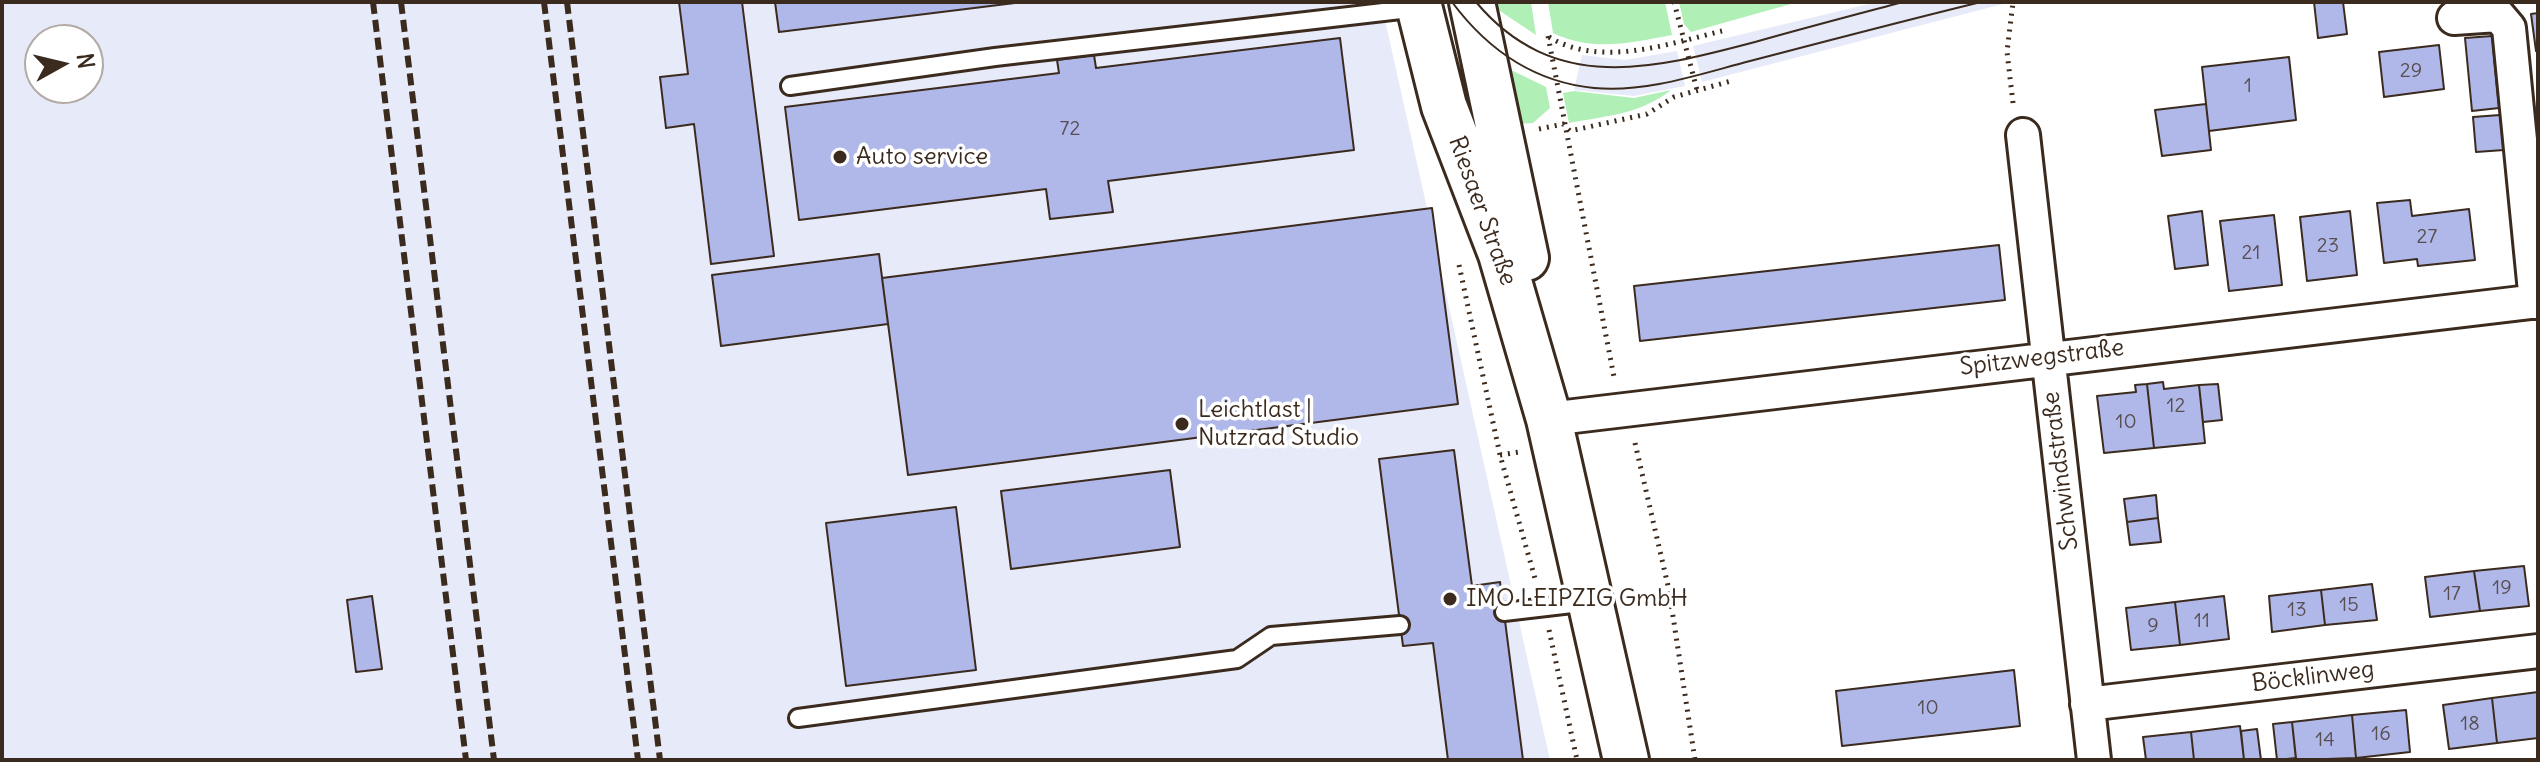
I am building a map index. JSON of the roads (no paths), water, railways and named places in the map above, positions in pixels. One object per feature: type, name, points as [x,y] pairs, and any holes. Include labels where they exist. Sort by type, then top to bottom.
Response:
[{"type":"main road","name":"Riesaer Straße","points":[[1472,2],[1540,324],[1549,419]]},
{"type":"main road","name":"Riesaer Straße","points":[[1419,5],[1444,106],[1501,254],[1549,419],[1626,760]]},
{"type":"street","name":"Spitzwegstraße","points":[[1549,419],[2048,357],[2537,302],[2509,28],[2498,15],[2454,18]]},
{"type":"street","name":"Schwindstraße","points":[[2023,135],[2094,760]]},
{"type":"street","name":"Böcklinweg","points":[[2087,704],[2538,651]]},
{"type":"lane","points":[[790,86],[995,57],[1419,5]]},
{"type":"lane","points":[[1504,612],[1590,602]]},
{"type":"lane","points":[[798,718],[1237,659],[1271,636],[1400,625]]},
{"type":"tram line","points":[[1452,2],[1496,48],[1532,71],[1572,85],[1614,89],[1673,81],[1981,2]]},
{"type":"tram line","points":[[1476,2],[1506,32],[1538,51],[1572,63],[1606,67],[1642,66],[1717,52],[1903,2]]},
{"type":"railway","points":[[373,2],[466,760]]},
{"type":"railway","points":[[401,2],[494,760]]},
{"type":"railway","points":[[544,2],[638,760]]},
{"type":"railway","points":[[567,2],[660,760]]},
{"type":"place","name":"Auto service","points":[[840,157]]},
{"type":"place","name":"Leichtlast | Nutzrad Studio","points":[[1182,424]]},
{"type":"place","name":"IMO LEIPZIG GmbH","points":[[1450,599]]}]
